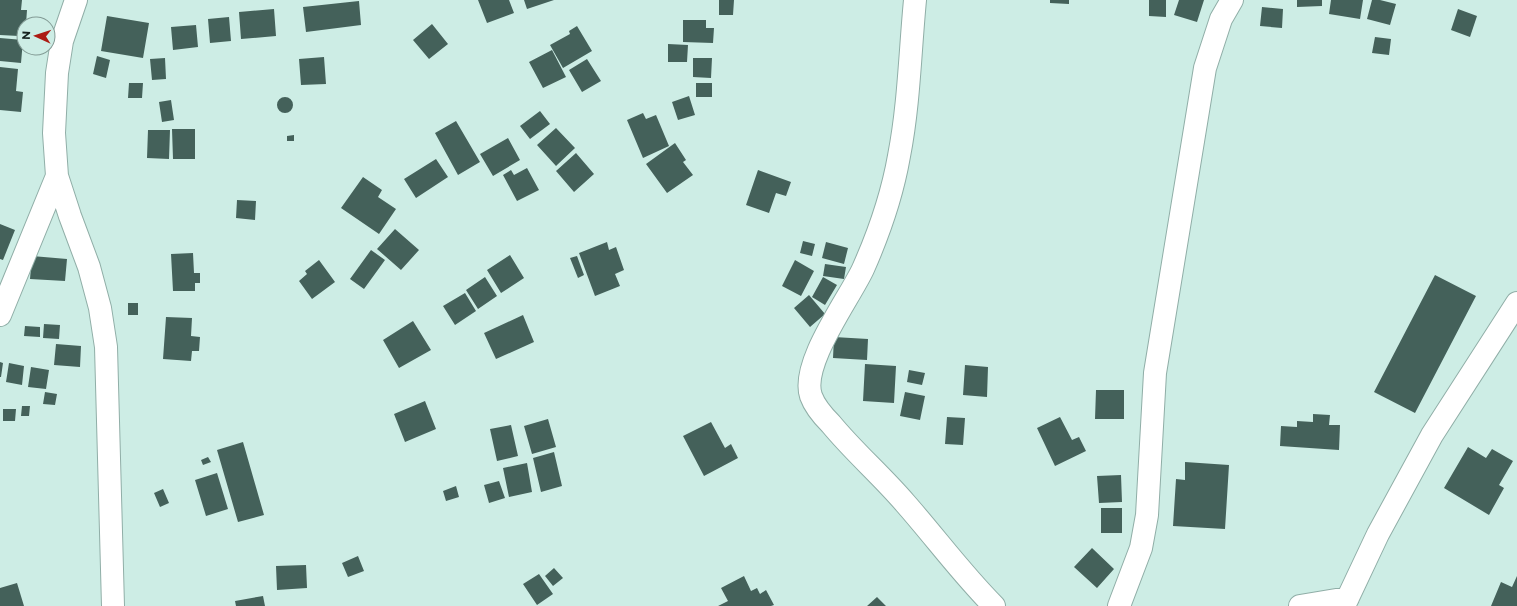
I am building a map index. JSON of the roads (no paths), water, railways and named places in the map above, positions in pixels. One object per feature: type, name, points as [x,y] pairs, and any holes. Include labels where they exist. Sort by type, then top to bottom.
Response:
[{"type":"street","points":[[76,0],[62,41],[57,73],[54,133],[58,176],[89,267],[100,308],[106,347],[113,606]]},
{"type":"street","points":[[915,0],[906,110],[899,156],[888,202],[879,233],[862,271],[821,346],[813,365],[810,381],[810,395],[817,409],[842,438],[905,502],[962,571],[994,606]]},
{"type":"street","points":[[1119,606],[1141,548],[1147,515],[1155,373],[1205,68],[1221,19],[1232,0]]},
{"type":"street","points":[[0,315],[58,176]]},
{"type":"street","points":[[1300,606],[1346,602],[1378,534],[1432,435],[1517,303]]}]
